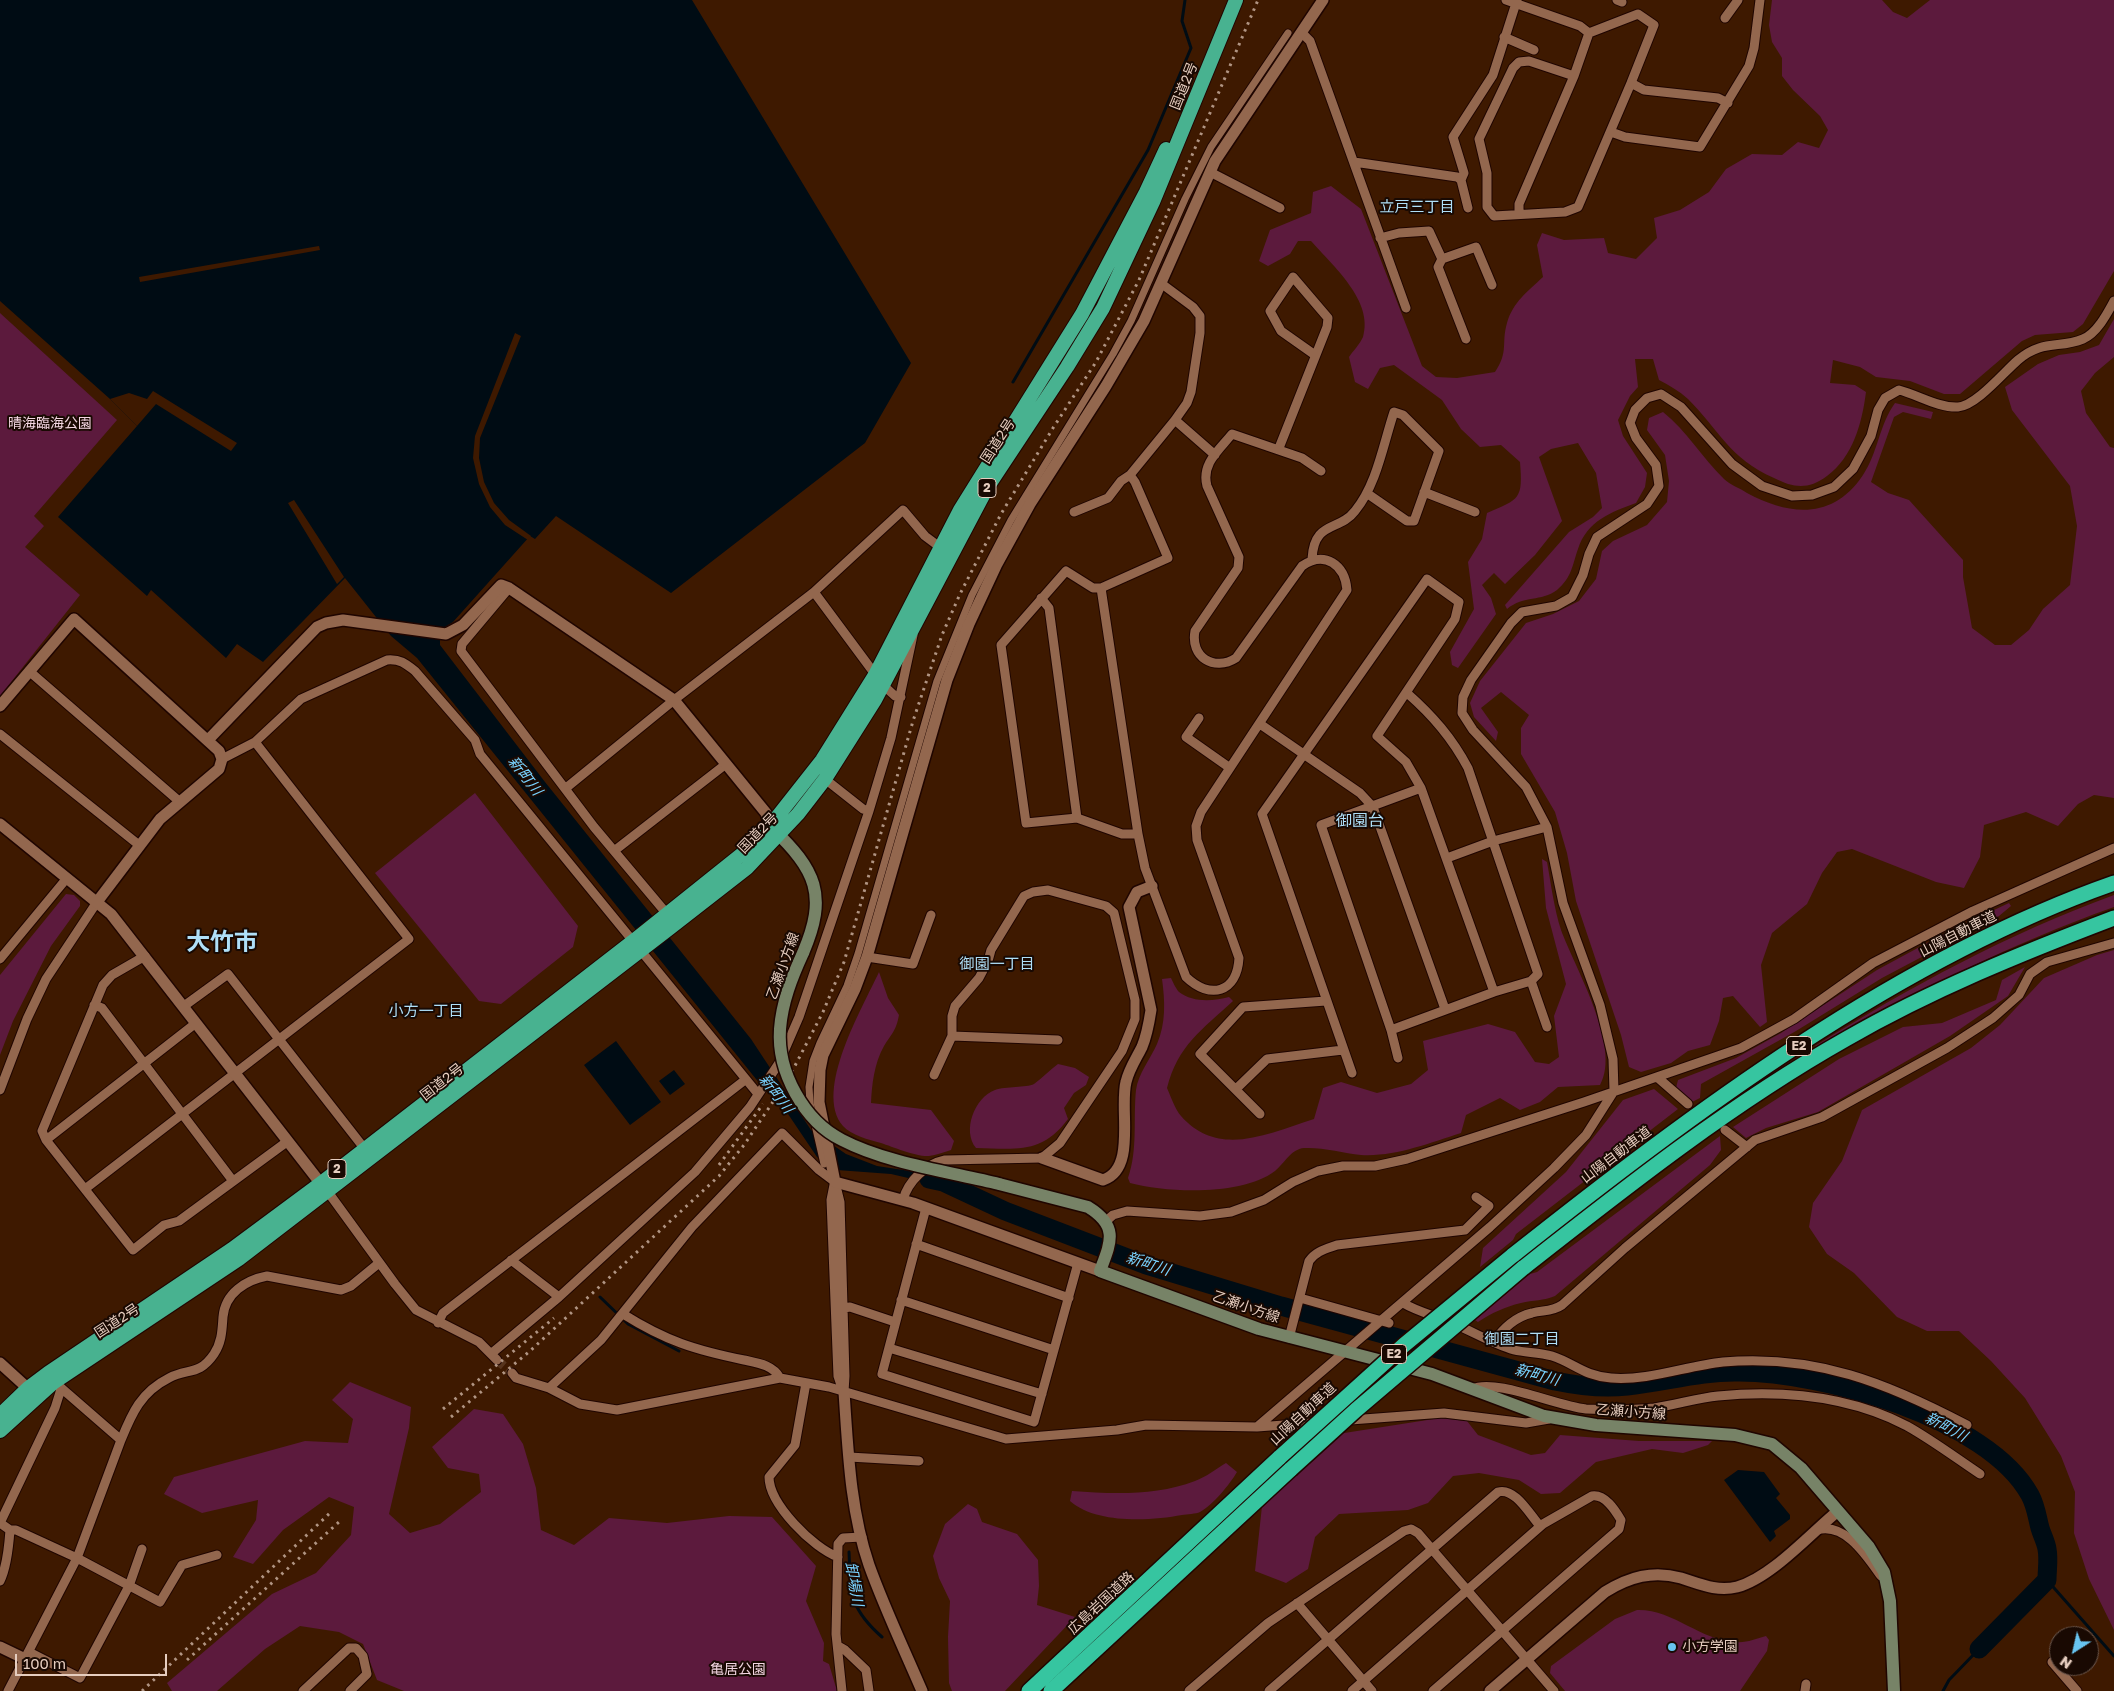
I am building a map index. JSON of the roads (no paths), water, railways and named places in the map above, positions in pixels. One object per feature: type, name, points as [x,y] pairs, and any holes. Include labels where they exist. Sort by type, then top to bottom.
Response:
[{"type":"highway","name":"国道2号","points":[[774,830],[825,780],[879,680],[960,510],[1059,355],[1104,275],[1173,134],[1229,0]]},
{"type":"highway","name":"国道2号","points":[[0,1415],[32,1392],[54,1381],[239,1260],[324,1187],[638,944],[666,920],[747,868],[913,629],[987,488],[1067,368],[1103,308],[1153,202],[1236,0]]},
{"type":"highway","name":"山陽自動車道","points":[[1201,1543],[1207,1526],[1357,1387],[1512,1256],[1658,1144],[1834,1023],[1922,971],[2002,929],[2114,883]]},
{"type":"highway","name":"E2","points":[[1051,1691],[1201,1543],[1238,1520],[1356,1410],[1523,1268],[1691,1140],[1794,1070],[1846,1038],[1928,995],[1988,967],[2114,918]]},
{"type":"highway","name":"国道2号","points":[[324,1187],[364,1148],[638,944]]},
{"type":"highway","name":"国道2号","points":[[0,1431],[32,1392]]},
{"type":"highway","name":"広島岩国道路","points":[[1029,1691],[1201,1543]]},
{"type":"main road","name":"乙瀬小方線","points":[[774,830],[809,874],[816,893],[816,919],[791,980],[780,1031],[782,1059],[790,1081],[813,1118],[827,1131],[865,1151],[1088,1207],[1098,1213],[1105,1222]]},
{"type":"main road","points":[[1101,1268],[1111,1239],[1109,1227],[1105,1222]]},
{"type":"main road","name":"乙瀬小方線","points":[[1101,1268],[1245,1324],[1349,1349],[1432,1374],[1471,1390],[1554,1418],[1596,1425],[1736,1434],[1760,1440],[1782,1451],[1792,1459],[1838,1510],[1877,1559],[1886,1580],[1890,1602],[1894,1691]]},
{"type":"street","points":[[844,1392],[838,1376],[831,1173],[818,1086],[823,1055],[855,989],[867,956],[931,731],[968,624],[997,564],[1025,512],[1106,386],[1144,321],[1210,172],[1226,142],[1323,0]]},
{"type":"street","points":[[1506,0],[1580,26],[1588,33]]},
{"type":"street","points":[[1725,18],[1738,0]]},
{"type":"street","points":[[1611,132],[1625,137],[1700,146],[1749,66],[1754,48],[1760,0]]},
{"type":"street","points":[[1468,208],[1461,180],[1464,173],[1453,137],[1493,74],[1502,53],[1504,37],[1516,2]]},
{"type":"street","points":[[1574,76],[1529,61],[1519,62],[1513,68],[1479,139],[1487,173],[1487,207],[1494,216],[1565,212],[1578,207],[1632,83],[1654,25],[1638,14],[1588,33]]},
{"type":"street","points":[[1301,32],[1310,41],[1406,308]]},
{"type":"street","points":[[922,1691],[869,1564],[862,1537],[849,1457],[844,1392],[844,1308],[840,1202],[810,1103],[809,1087],[813,1062],[847,986],[858,954],[929,709],[952,640],[992,554],[1127,329],[1211,147],[1288,33]]},
{"type":"street","points":[[1519,214],[1519,204],[1574,76],[1588,33]]},
{"type":"street","points":[[1504,37],[1534,50]]},
{"type":"street","points":[[1632,83],[1644,90],[1718,98],[1728,103]]},
{"type":"street","points":[[1354,162],[1457,177],[1461,180]]},
{"type":"street","points":[[1210,172],[1280,208]]},
{"type":"street","points":[[1380,238],[1399,233],[1429,231],[1442,259]]},
{"type":"street","points":[[1466,340],[1438,267],[1442,259],[1476,247],[1492,285]]},
{"type":"street","points":[[1279,448],[1327,327],[1328,318],[1294,277],[1270,311],[1281,331],[1315,355]]},
{"type":"street","points":[[1074,512],[1108,498],[1121,481],[1130,475],[1187,403],[1191,392],[1200,333],[1200,316],[1193,307],[1162,284]]},
{"type":"street","points":[[1257,1427],[1382,1323],[1554,1168],[1586,1135],[1614,1091],[1613,1059],[1600,1005],[1563,903],[1547,827],[1526,787],[1473,730],[1462,713],[1463,697],[1471,680],[1511,623],[1522,612],[1556,606],[1572,597],[1583,576],[1589,554],[1597,537],[1647,504],[1659,486],[1656,464],[1636,438],[1630,423],[1634,410],[1646,398],[1662,394],[1682,407],[1732,464],[1762,486],[1792,496],[1812,495],[1834,487],[1853,469],[1871,436],[1878,410],[1885,398],[1899,390],[1943,405],[1960,407],[1975,399],[2020,359],[2035,349],[2083,339],[2094,331],[2114,301]]},
{"type":"street","points":[[1312,559],[1313,548],[1324,529],[1353,514],[1368,494],[1394,412],[1403,415],[1439,451],[1414,521],[1407,521],[1368,494]]},
{"type":"street","points":[[1175,420],[1214,455]]},
{"type":"street","points":[[1101,588],[1138,834],[1145,868],[1186,977],[1196,987],[1211,992],[1224,989],[1233,980],[1238,968],[1239,958],[1197,840],[1196,826],[1201,812],[1347,590],[1346,578],[1341,569],[1320,558],[1312,559],[1302,566],[1236,658],[1228,664],[1214,664],[1202,658],[1196,650],[1194,641],[1196,631],[1238,568],[1239,556],[1206,486],[1204,475],[1214,455],[1232,434],[1279,448],[1302,458],[1321,471]]},
{"type":"street","points":[[1130,475],[1135,482],[1168,558],[1101,588],[1092,588],[1066,572],[1001,645],[1026,823],[1077,818],[1122,834],[1138,834]]},
{"type":"street","points":[[1424,492],[1475,512]]},
{"type":"street","points":[[566,788],[674,700],[814,592],[904,510],[925,536],[941,548]]},
{"type":"street","points":[[1352,1072],[1262,814],[1427,579],[1459,602],[1455,619],[1407,694],[1377,736],[1406,762],[1422,788],[1494,992]]},
{"type":"street","points":[[209,739],[308,635],[326,623],[342,620],[437,635],[446,634],[458,629],[501,585],[509,588],[674,700],[766,813],[774,830]]},
{"type":"street","points":[[509,588],[462,644],[461,652],[666,920]]},
{"type":"street","points":[[814,592],[879,680],[894,696],[902,697]]},
{"type":"street","points":[[1041,598],[1049,608],[1077,818]]},
{"type":"street","points":[[0,706],[74,619],[209,739],[219,751],[222,759],[219,769],[160,819],[64,949],[46,979],[27,1020],[1,1085]]},
{"type":"street","points":[[2,830],[67,878],[111,914],[146,956],[324,1187],[416,1310],[438,1323],[468,1336],[494,1356],[695,1172],[760,1092],[779,1063],[799,1017],[869,811],[902,697],[913,629]]},
{"type":"street","points":[[222,759],[255,742],[301,699],[386,660],[397,659],[403,662],[414,671],[475,740],[480,754],[638,944],[745,1080],[760,1092]]},
{"type":"street","points":[[29,671],[180,802]]},
{"type":"street","points":[[1391,1030],[1445,1009],[1531,981],[1538,974],[1468,768],[1453,741],[1432,716],[1407,694]]},
{"type":"street","points":[[1199,718],[1186,737],[1230,768]]},
{"type":"street","points":[[1260,724],[1305,753],[1360,793],[1373,807],[1445,1009]]},
{"type":"street","points":[[0,734],[139,845]]},
{"type":"street","points":[[85,1189],[409,939],[255,742]]},
{"type":"street","points":[[614,851],[726,764]]},
{"type":"street","points":[[825,780],[863,809],[869,811]]},
{"type":"street","points":[[1398,1058],[1391,1030],[1321,825],[1422,788]]},
{"type":"street","points":[[1447,858],[1493,842],[1547,827]]},
{"type":"street","points":[[1105,1222],[1113,1215],[1127,1211],[1200,1216],[1231,1212],[1264,1200],[1293,1182],[1318,1171],[1343,1166],[1375,1166],[1407,1159],[1741,1048],[1794,1018],[1873,963],[1973,911],[2114,848]]},
{"type":"street","points":[[0,960],[67,878]]},
{"type":"street","points":[[904,1197],[930,1163],[945,1160],[1042,1158],[1103,1180],[1111,1178],[1121,1162],[1124,1149],[1126,1081],[1149,1028],[1151,1010],[1129,908],[1136,892],[1152,886]]},
{"type":"street","points":[[934,1075],[952,1036],[952,1016],[955,1006],[979,978],[988,961],[991,950],[1024,896],[1033,892],[1048,890],[1106,906],[1114,913],[1135,1000],[1135,1019],[1122,1052],[1060,1144],[1042,1158]]},
{"type":"street","points":[[867,956],[913,964],[931,915]]},
{"type":"street","points":[[1494,1342],[1506,1327],[1516,1319],[1532,1313],[1554,1310],[1562,1304],[1625,1248],[1756,1140],[1822,1116],[1947,1048],[1993,1018],[2019,995],[2030,974],[2047,962],[2114,943]]},
{"type":"street","points":[[146,956],[112,975],[103,985],[42,1131],[46,1140],[132,1250],[164,1225],[179,1221],[288,1141]]},
{"type":"street","points":[[184,1006],[228,974],[364,1148]]},
{"type":"street","points":[[1531,981],[1546,1027]]},
{"type":"street","points":[[1260,1114],[1200,1054],[1242,1008],[1326,1001]]},
{"type":"street","points":[[94,1005],[102,1008],[233,1181]]},
{"type":"street","points":[[46,1140],[196,1023]]},
{"type":"street","points":[[952,1036],[1058,1040]]},
{"type":"street","points":[[1236,1089],[1267,1059],[1343,1050]]},
{"type":"street","points":[[1657,1077],[1688,1104]]},
{"type":"street","points":[[438,1323],[443,1313],[745,1080]]},
{"type":"street","points":[[1725,1130],[1747,1147]]},
{"type":"street","points":[[549,1388],[594,1347],[624,1314],[692,1227],[782,1133],[819,1170],[904,1197],[926,1208],[1078,1263],[1101,1268]]},
{"type":"street","points":[[1290,1334],[1309,1261],[1321,1250],[1337,1245],[1465,1230],[1489,1206],[1476,1197]]},
{"type":"street","points":[[926,1208],[882,1374],[1034,1422],[1078,1263]]},
{"type":"street","points":[[916,1244],[1069,1298]]},
{"type":"street","points":[[511,1260],[559,1297]]},
{"type":"street","points":[[8,1691],[77,1558],[133,1410],[140,1401],[168,1378],[199,1369],[215,1353],[221,1339],[226,1306],[238,1288],[267,1276],[341,1290],[351,1286],[379,1263]]},
{"type":"street","points":[[901,1300],[1054,1350]]},
{"type":"street","points":[[1299,1300],[1382,1323]]},
{"type":"street","points":[[1403,1303],[1514,1350],[1551,1356],[1586,1374],[1612,1378],[1642,1377],[1724,1362],[1778,1362],[1824,1367],[1880,1383],[1968,1425]]},
{"type":"street","points":[[844,1308],[850,1307],[895,1322]]},
{"type":"street","points":[[624,1314],[652,1332],[695,1350],[765,1365],[777,1372],[780,1378]]},
{"type":"street","points":[[889,1348],[1042,1394]]},
{"type":"street","points":[[0,1363],[32,1392]]},
{"type":"street","points":[[512,1373],[516,1378],[549,1388],[580,1404],[617,1410],[780,1378],[844,1392],[1006,1439],[1116,1430],[1146,1425],[1257,1427],[1444,1413],[1526,1422],[1554,1418]]},
{"type":"street","points":[[54,1381],[74,1398],[90,1416],[121,1440]]},
{"type":"street","points":[[54,1381],[55,1408],[0,1523],[10,1530],[16,1530],[77,1558],[160,1602],[182,1564],[218,1555]]},
{"type":"street","points":[[806,1383],[795,1446],[769,1476],[769,1482],[778,1505],[825,1552],[838,1557]]},
{"type":"street","points":[[1471,1390],[1492,1386],[1564,1406],[1611,1410],[1655,1408],[1726,1396],[1798,1396],[1833,1400],[1875,1412],[1907,1426],[1980,1474]]},
{"type":"street","points":[[849,1457],[919,1462]]},
{"type":"street","points":[[1269,1691],[1500,1491],[1513,1494],[1540,1526]]},
{"type":"street","points":[[1352,1691],[1540,1526],[1596,1495],[1604,1498],[1619,1517],[1621,1523],[1617,1532],[1433,1691]]},
{"type":"street","points":[[1490,1691],[1605,1592],[1619,1583],[1650,1574],[1666,1575],[1708,1587],[1736,1587],[1761,1577],[1838,1510]]},
{"type":"street","points":[[1811,1534],[1826,1528],[1834,1528],[1848,1537],[1885,1582],[1890,1602]]},
{"type":"street","points":[[0,1581],[6,1568],[6,1552],[10,1530]]},
{"type":"street","points":[[1189,1691],[1268,1623],[1408,1530],[1418,1533],[1554,1691]]},
{"type":"street","points":[[842,1691],[836,1634],[838,1544],[844,1538],[862,1537]]},
{"type":"street","points":[[0,1647],[80,1678],[129,1586],[142,1549]]},
{"type":"street","points":[[1298,1603],[1372,1691]]},
{"type":"street","points":[[838,1646],[845,1650],[866,1670],[868,1691]]},
{"type":"street","points":[[303,1691],[349,1648],[356,1648],[363,1656],[367,1674],[350,1691]]},
{"type":"street","points":[[2064,1676],[2077,1691]]},
{"type":"water","points":[[0,0],[692,0],[911,363],[865,443],[671,593],[556,516],[535,539],[530,536],[453,622],[440,630],[440,645],[545,782],[751,1039],[811,1130],[846,1154],[877,1166],[910,1171],[942,1180],[954,1187],[935,1181],[921,1181],[891,1174],[837,1170],[817,1157],[788,1114],[756,1079],[417,658],[391,636],[345,578],[263,662],[237,644],[226,658],[151,590],[147,596],[58,517],[137,426],[110,399],[0,301]]},
{"type":"water","points":[[616,1041],[661,1102],[630,1125],[584,1065]]},
{"type":"water","points":[[674,1070],[685,1084],[670,1095],[659,1081]]},
{"type":"water","points":[[1738,1470],[1764,1472],[1780,1494],[1776,1498],[1790,1515],[1790,1519],[1774,1531],[1776,1536],[1770,1542],[1724,1480]]},
{"type":"waterway","points":[[1013,382],[1148,150],[1191,48],[1182,21],[1185,0]]},
{"type":"waterway","name":"新町川","points":[[929,1179],[943,1182],[1005,1211],[1146,1265],[1281,1306],[1555,1381],[1582,1386],[1618,1387],[1711,1373],[1774,1374],[1814,1380],[1856,1391],[1900,1405],[1941,1422],[1978,1443],[2009,1468],[2032,1499],[2047,1549],[2047,1580],[1979,1649]]},
{"type":"waterway","points":[[600,1297],[628,1324],[679,1351]]},
{"type":"waterway","name":"卸場川","points":[[849,1552],[850,1579],[854,1599],[863,1617],[882,1637]]},
{"type":"waterway","name":"新町川","points":[[2047,1580],[2114,1656]]},
{"type":"waterway","points":[[1943,1691],[1949,1680],[1979,1649]]},
{"type":"tunnel","points":[[497,1360],[512,1373]]},
{"type":"railway","points":[[451,1417],[530,1351],[719,1176],[744,1145],[787,1081],[823,1012],[844,962],[913,721],[942,635],[960,594],[1001,514],[1096,362],[1139,280],[1258,0]]},
{"type":"railway","points":[[719,1165],[763,1104]]},
{"type":"railway","points":[[443,1409],[554,1318]]},
{"type":"railway","points":[[142,1691],[330,1513]]},
{"type":"railway","points":[[187,1660],[339,1522]]},
{"type":"place","name":"小方学園","points":[[1672,1647]]},
{"type":"district","name":"立戸三丁目","points":[[1417,207]]},
{"type":"district","name":"御園台","points":[[1360,821]]},
{"type":"district","name":"大竹市","points":[[222,942]]},
{"type":"district","name":"御園一丁目","points":[[997,964]]},
{"type":"district","name":"小方一丁目","points":[[426,1011]]},
{"type":"district","name":"御園二丁目","points":[[1522,1339]]},
{"type":"park label","name":"晴海臨海公園","points":[[50,424]]},
{"type":"park label","name":"亀居公園","points":[[738,1670]]}]
